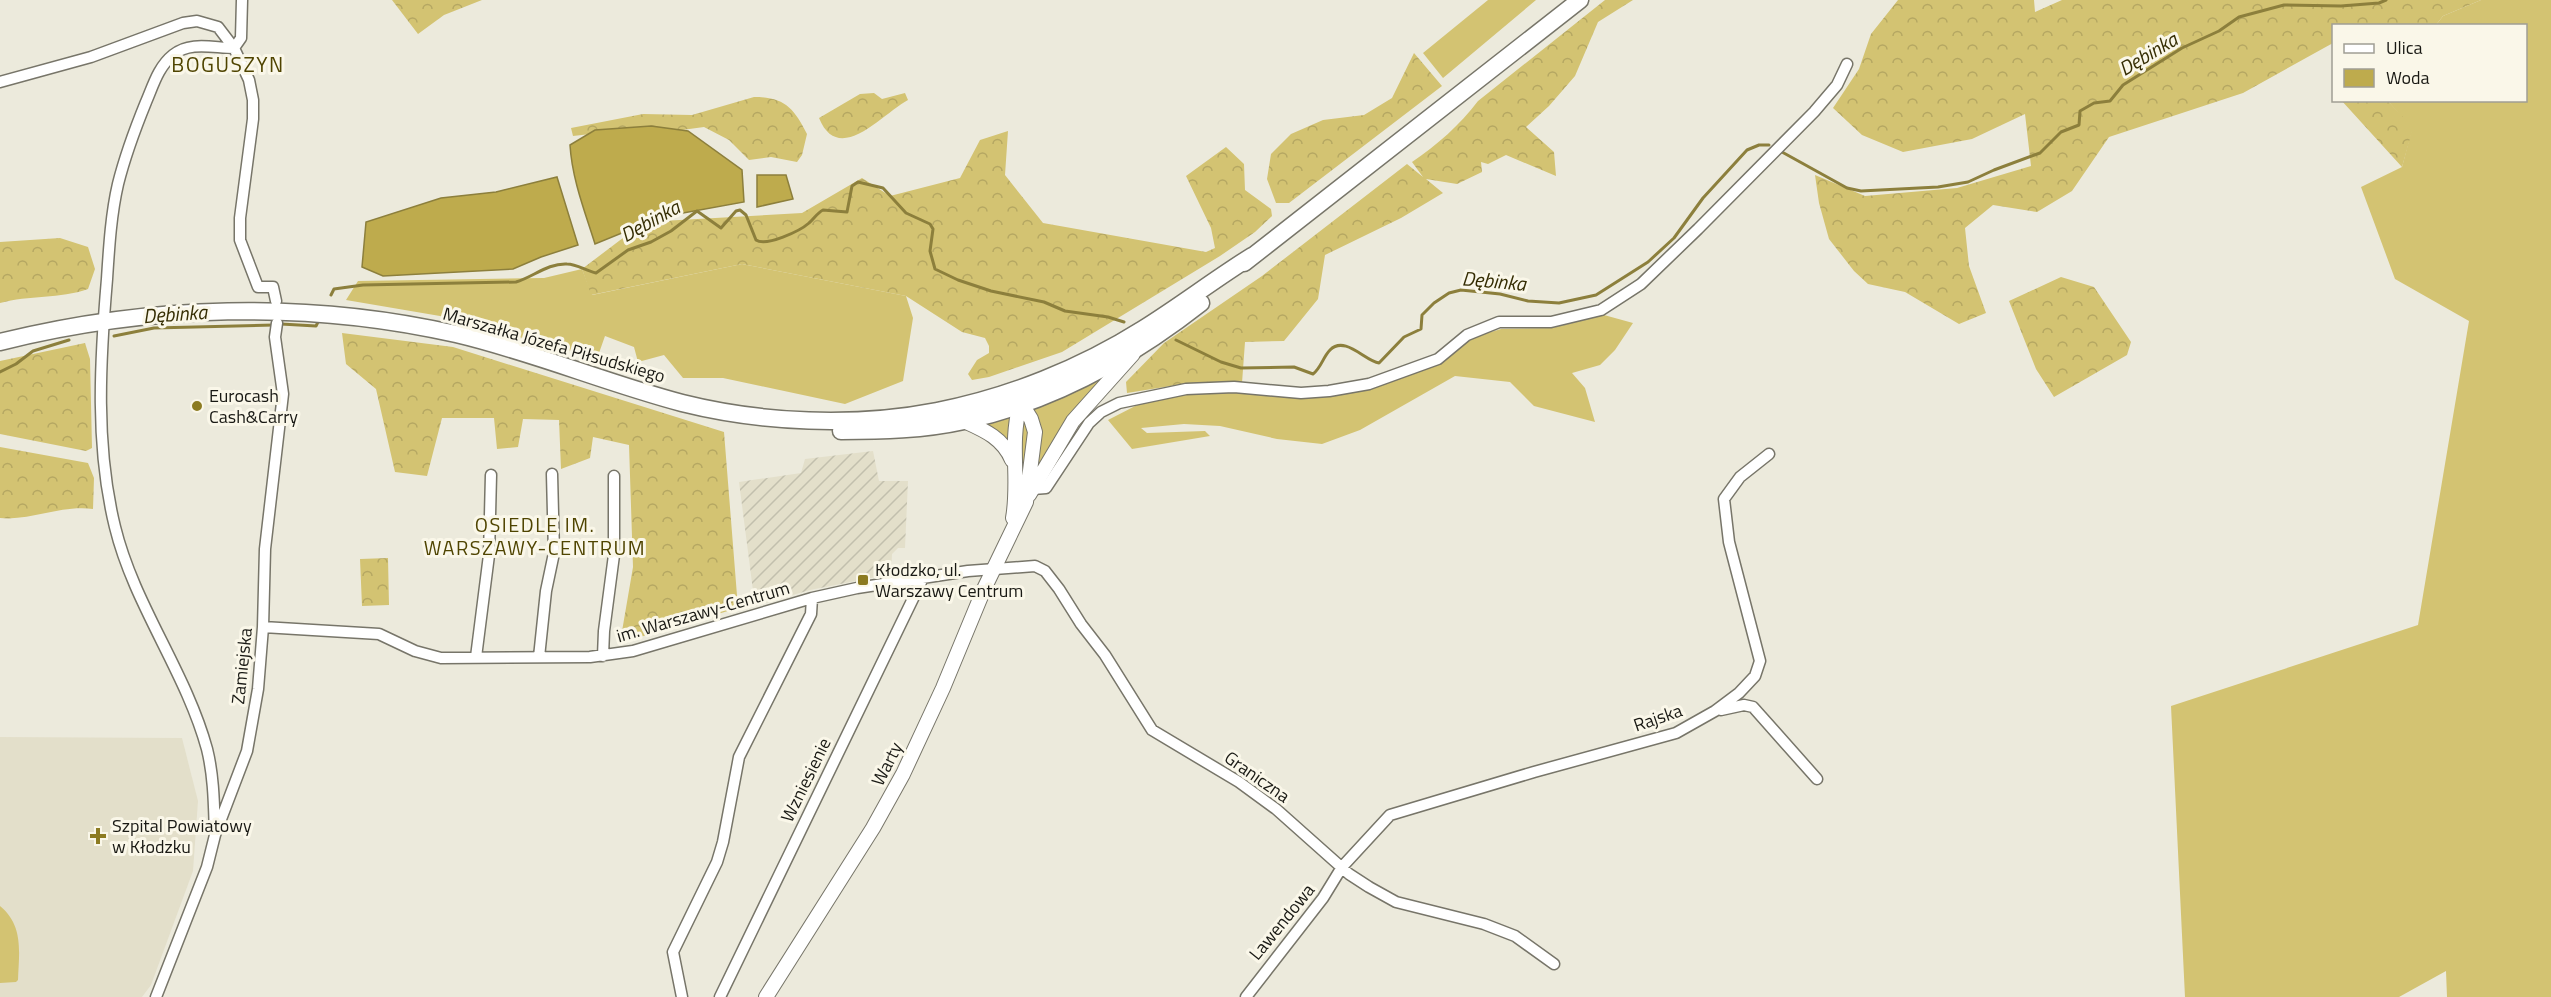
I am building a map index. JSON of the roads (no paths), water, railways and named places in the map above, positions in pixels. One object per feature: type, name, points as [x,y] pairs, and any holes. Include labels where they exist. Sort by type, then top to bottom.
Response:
[{"type":"highway","points":[[797,424],[918,414],[1018,397],[1079,381],[1136,351],[1163,324],[1580,0]]},
{"type":"highway","name":"Marszałka Józefa Piłsudskiego","points":[[0,342],[103,320],[163,314],[265,311],[320,314],[388,321],[474,339],[660,396],[740,415],[797,424]]},
{"type":"highway","points":[[797,424],[878,430],[964,421],[1018,397],[1091,357],[1163,324]]},
{"type":"main road","points":[[1026,502],[1073,421],[1136,351]]},
{"type":"main road","name":"Warty","points":[[1010,532],[1015,499],[1013,463],[1018,397]]},
{"type":"main road","name":"Warty","points":[[766,997],[868,837],[901,777],[929,719],[993,569],[1026,502],[1035,432],[1031,419],[1018,397]]},
{"type":"main road","points":[[964,421],[994,436],[1009,452],[1013,463]]},
{"type":"street","points":[[234,48],[241,38],[242,0]]},
{"type":"street","points":[[0,82],[91,57],[190,22],[208,23],[218,27],[234,48],[249,80],[254,99],[240,218],[240,240],[258,287],[273,287],[276,302]]},
{"type":"street","points":[[215,835],[213,785],[207,750],[191,704],[125,560],[115,530],[103,456],[103,320],[118,185],[132,136],[162,67],[183,49],[195,46],[234,48]]},
{"type":"street","points":[[1033,489],[1046,488],[1089,423],[1101,412],[1119,403],[1186,389],[1234,387],[1301,393],[1369,384],[1438,359],[1467,334],[1499,322],[1551,322],[1601,310],[1641,284],[1698,229],[1814,112],[1837,86],[1847,64]]},
{"type":"street","name":"Zamiejska","points":[[156,997],[207,867],[215,835],[236,785],[247,751],[251,730],[258,689],[264,627],[265,549],[283,394],[275,337],[277,323]]},
{"type":"street","name":"Rajska","points":[[1342,867],[1390,814],[1534,771],[1676,733],[1715,711],[1740,693],[1755,676],[1760,661],[1729,542],[1724,499],[1740,477],[1769,454]]},
{"type":"street","points":[[539,657],[546,591],[554,553],[552,474]]},
{"type":"street","points":[[476,657],[489,555],[490,475]]},
{"type":"street","name":"im. Warszawy-Centrum","points":[[603,656],[614,546],[615,476]]},
{"type":"street","name":"Graniczna","points":[[993,569],[1035,566],[1045,571],[1105,656],[1152,730],[1239,782],[1276,809],[1342,867],[1369,887],[1396,902],[1484,924],[1515,936],[1554,964]]},
{"type":"street","name":"im. Warszawy-Centrum","points":[[264,627],[379,634],[415,651],[441,658],[603,656],[633,651],[812,598],[923,578],[993,569]]},
{"type":"street","name":"Wzniesienie","points":[[720,997],[923,578]]},
{"type":"street","name":"im. Warszawy-Centrum","points":[[682,997],[673,952],[717,862],[739,757],[811,614],[812,598]]},
{"type":"street","points":[[1715,711],[1744,705],[1753,707],[1817,779]]},
{"type":"street","points":[[213,785],[229,789],[236,785]]},
{"type":"street","name":"Lawendowa","points":[[1246,997],[1323,897],[1342,867]]},
{"type":"water","points":[[651,126],[688,131],[742,170],[744,202],[661,217],[595,244],[576,183],[570,145],[595,130]]},
{"type":"water","points":[[757,175],[786,175],[793,199],[757,207]]},
{"type":"water","points":[[557,177],[578,245],[513,269],[383,276],[362,267],[366,222],[441,198],[496,192]]},
{"type":"waterway","name":"Dębinka","points":[[1782,152],[1847,188],[1861,191],[1938,187],[1968,182],[2040,153],[2061,132],[2079,125],[2080,111],[2094,103],[2110,101],[2123,85],[2182,48],[2219,31],[2239,17],[2284,5],[2341,6],[2379,3],[2386,0]]},
{"type":"waterway","name":"Dębinka","points":[[1176,340],[1221,362],[1241,368],[1294,367],[1313,374],[1330,350],[1336,346],[1348,347],[1379,363],[1404,337],[1421,329],[1422,315],[1449,293],[1461,290],[1500,294],[1528,301],[1559,303],[1596,295],[1648,262],[1674,238],[1703,198],[1747,150],[1759,145],[1769,145]]},
{"type":"waterway","name":"Dębinka","points":[[331,295],[334,289],[363,285],[516,282],[560,264],[574,265],[596,273],[628,250],[651,242],[671,231],[697,211],[721,228],[736,211],[740,210],[746,215],[756,240],[761,242],[775,240],[805,226],[823,210],[847,212],[852,186],[858,182],[883,188],[906,213],[930,224],[933,229],[930,251],[935,269],[958,280],[991,291],[1044,302],[1065,311],[1108,317],[1124,322]]},
{"type":"waterway","name":"Dębinka","points":[[281,324],[316,326],[318,322]]},
{"type":"waterway","name":"Dębinka","points":[[114,336],[154,328],[274,325]]},
{"type":"waterway","name":"Dębinka","points":[[0,372],[16,364],[33,351],[69,340]]},
{"type":"place","name":"Eurocash Cash&Carry","points":[[197,406]]},
{"type":"place","name":"Kłodzko, ul. Warszawy Centrum","points":[[863,580]]},
{"type":"place","name":"Szpital Powiatowy w Kłodzku","points":[[98,836]]},
{"type":"district","name":"BOGUSZYN","points":[[228,65]]},
{"type":"district","name":"OSIEDLE IM. WARSZAWY-CENTRUM","points":[[535,536]]}]
